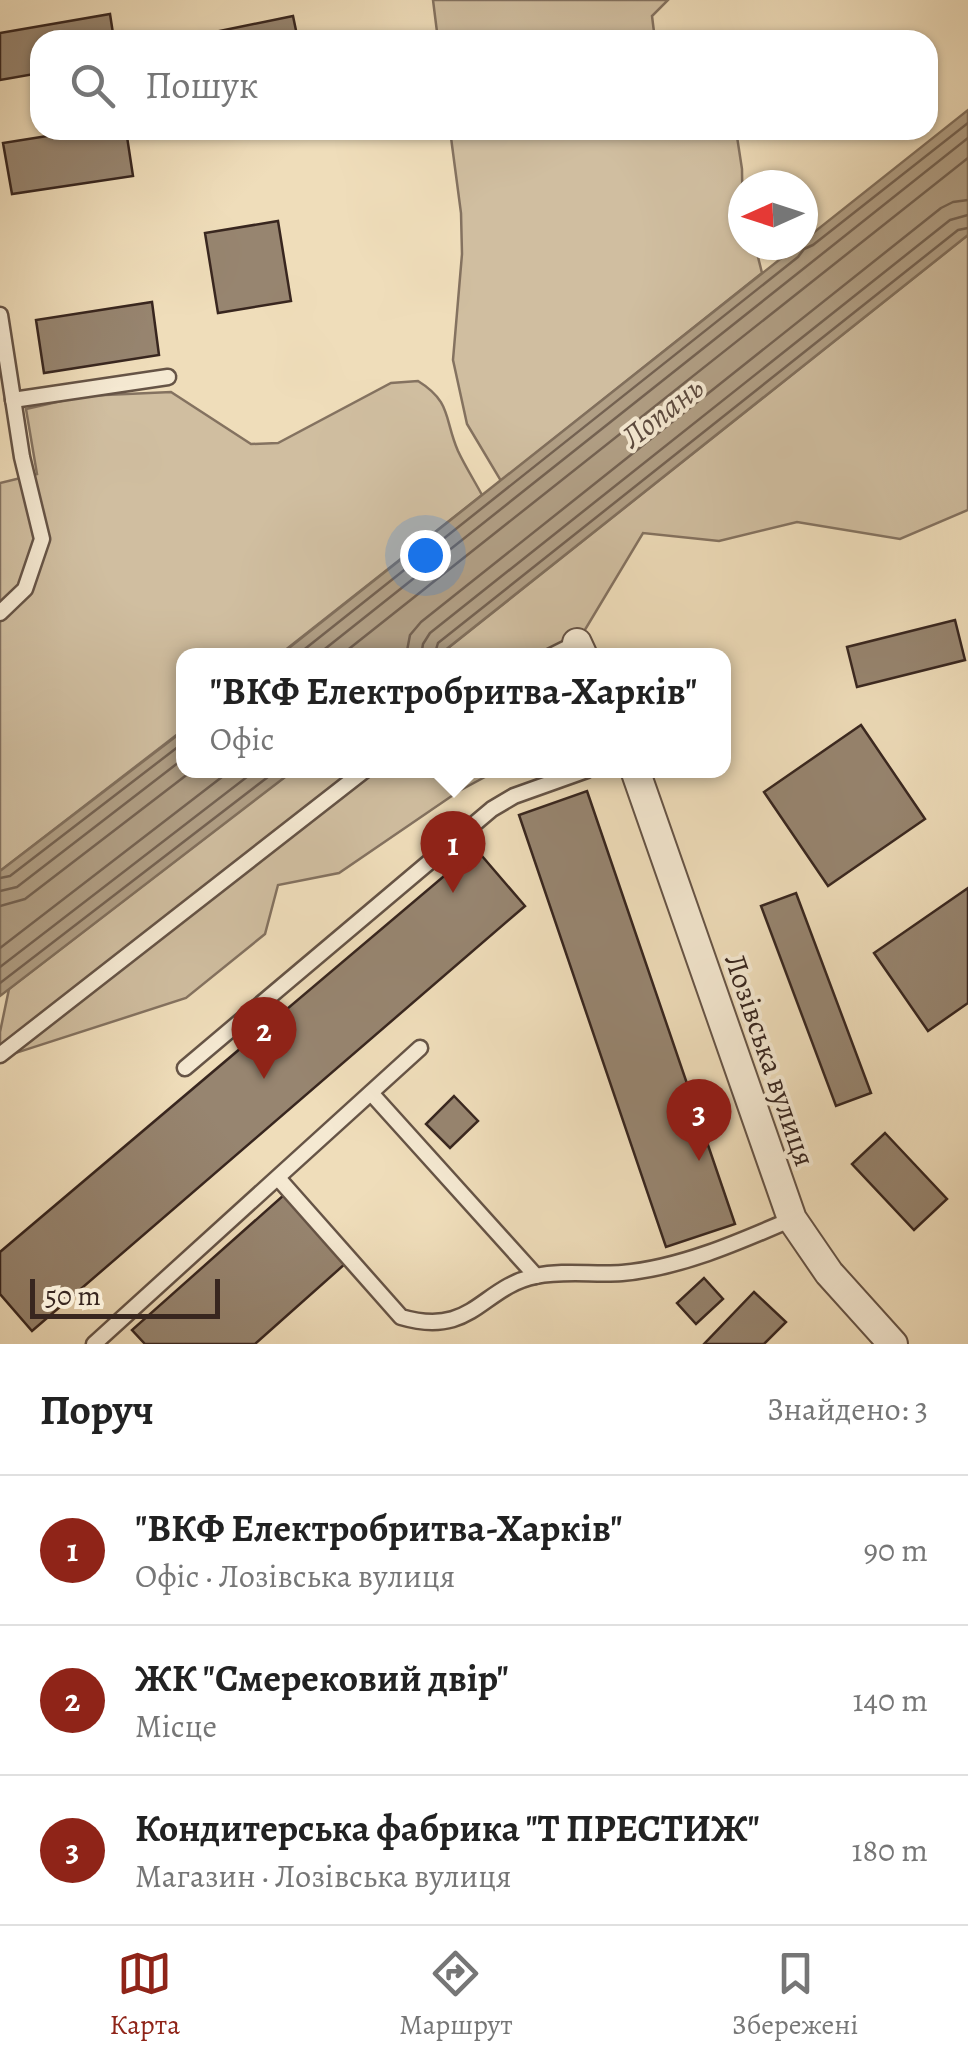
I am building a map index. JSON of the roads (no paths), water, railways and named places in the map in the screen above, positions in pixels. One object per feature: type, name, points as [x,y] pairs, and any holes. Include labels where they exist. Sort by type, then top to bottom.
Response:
[{"type":"street","name":"Лозівська вулиця","points":[[637,778],[792,1218],[830,1273],[893,1344]]},
{"type":"lane","points":[[0,315],[22,457],[42,539],[24,589],[0,613]]},
{"type":"lane","points":[[14,400],[168,377]]},
{"type":"lane","points":[[0,1056],[355,778]]},
{"type":"lane","points":[[185,1068],[492,810],[514,796],[564,778]]},
{"type":"lane","points":[[94,1344],[420,1048]]},
{"type":"lane","points":[[371,1093],[536,1276]]},
{"type":"lane","points":[[278,1178],[401,1318],[423,1324],[443,1323],[536,1276],[625,1273],[680,1261],[792,1218]]},
{"type":"water","name":"Лопань","points":[[968,110],[968,235],[448,648],[289,648],[779,260],[818,260],[818,229],[930,140],[938,140],[938,134]]},
{"type":"water","points":[[176,736],[176,778],[284,778],[0,996],[0,871]]},
{"type":"place","name":"\"ВКФ Електробритва-Харків\"","points":[[453,893]]},
{"type":"place","name":"ЖК \"Смерековий двір\"","points":[[264,1079]]},
{"type":"place","name":"Кондитерська фабрика \"Т ПРЕСТИЖ\"","points":[[699,1161]]}]
